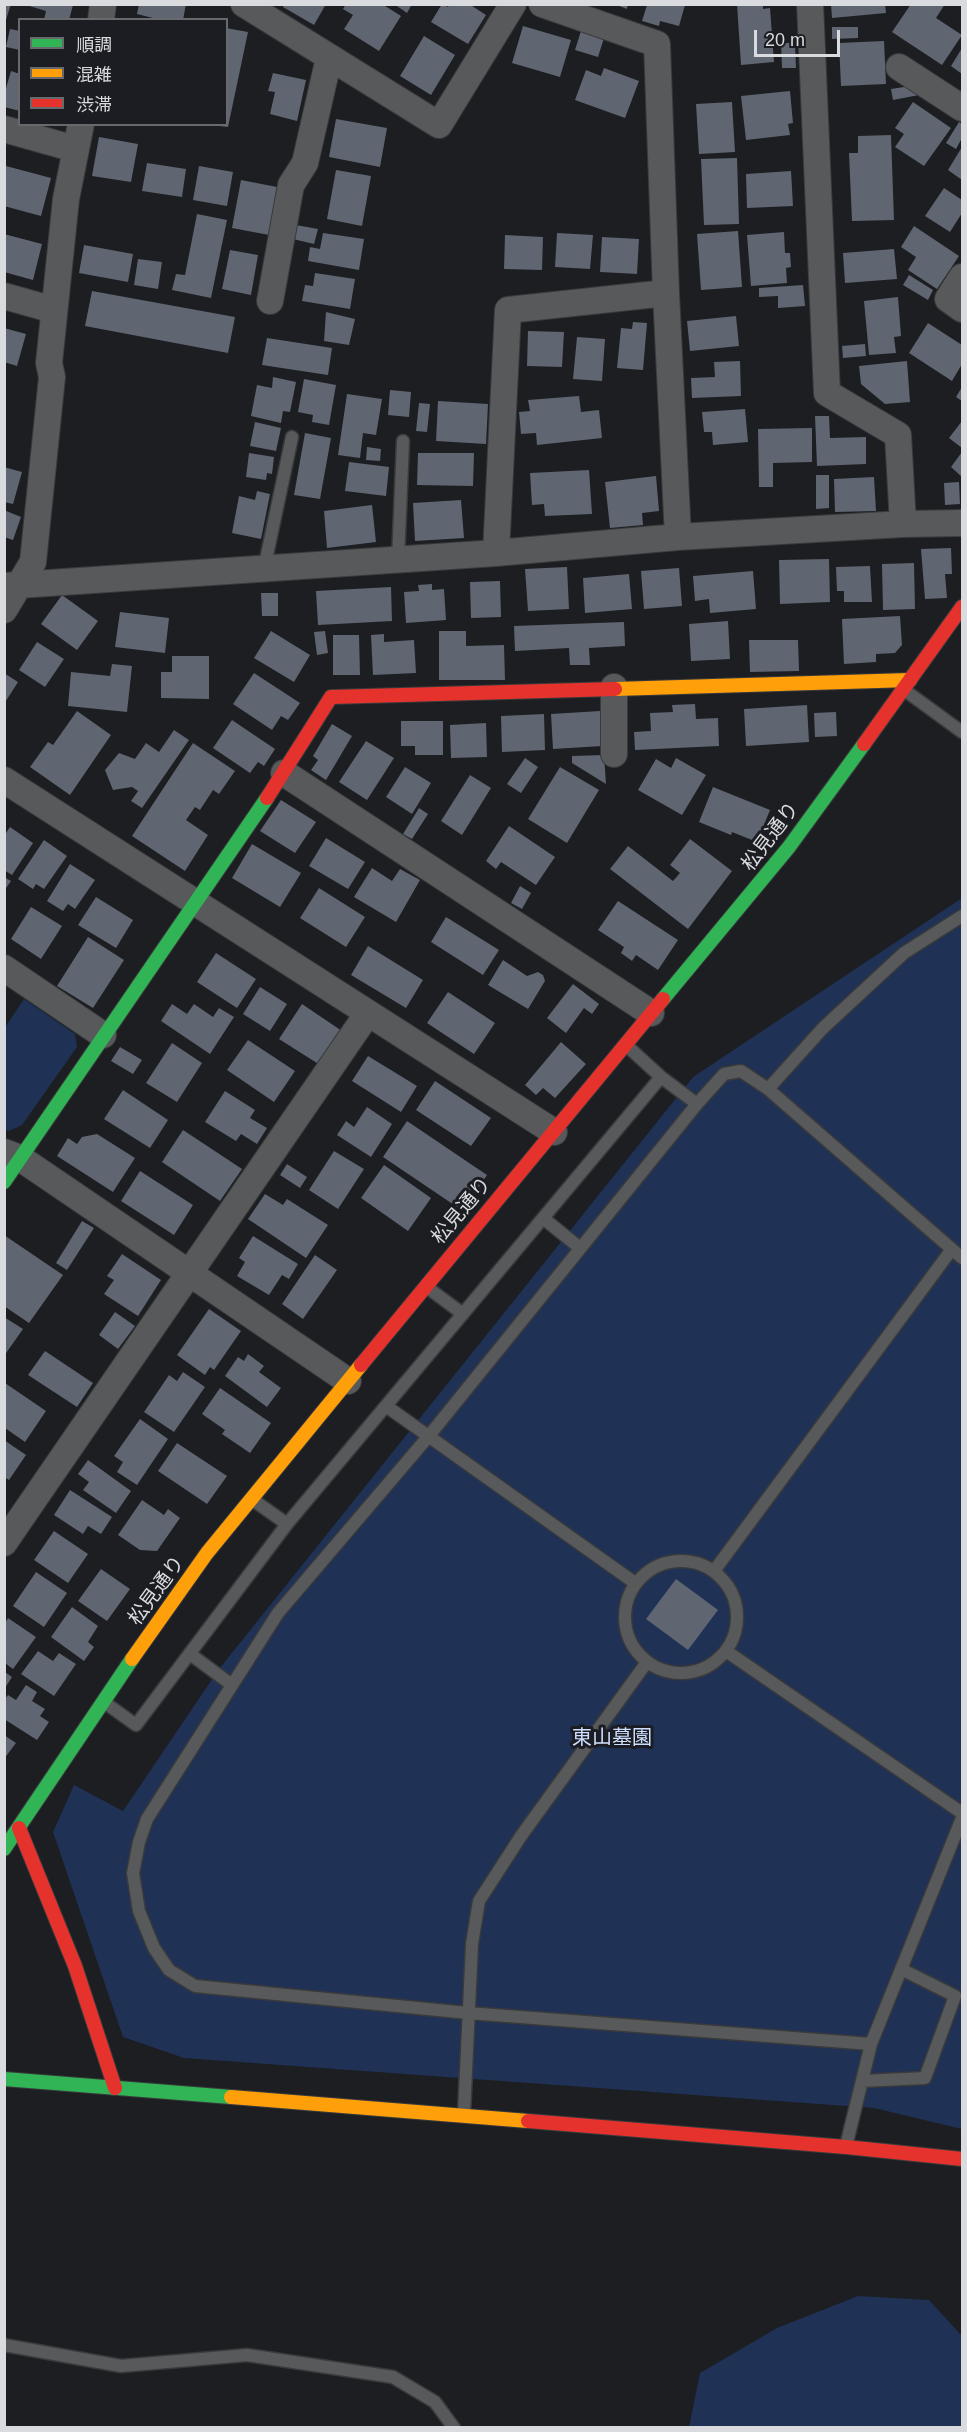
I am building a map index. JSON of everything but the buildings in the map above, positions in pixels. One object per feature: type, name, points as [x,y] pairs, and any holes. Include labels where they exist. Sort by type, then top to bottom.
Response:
[{"type":"street","points":[[244,4],[439,125],[511,5]]},
{"type":"street","points":[[542,4],[657,44],[678,537]]},
{"type":"street","points":[[810,4],[827,393],[898,435],[903,524]]},
{"type":"street","points":[[270,301],[291,185],[305,163],[329,58]]},
{"type":"street","points":[[899,66],[963,108]]},
{"type":"street","points":[[4,610],[13,585],[33,562],[52,377],[49,363],[66,199],[81,126]]},
{"type":"street","points":[[4,129],[75,149]]},
{"type":"street","points":[[963,277],[948,299],[963,309]]},
{"type":"street","points":[[496,553],[508,310],[666,293]]},
{"type":"street","points":[[4,296],[54,310]]},
{"type":"street","points":[[13,585],[496,553],[678,537],[903,524],[963,523]]},
{"type":"street","name":"松見通り","points":[[4,1850],[140,1647],[207,1553],[782,855],[963,607]]},
{"type":"street","points":[[4,1182],[12,1155],[103,1035],[196,902],[284,773],[331,697],[614,687],[907,684]]},
{"type":"street","points":[[614,687],[614,754]]},
{"type":"street","points":[[284,773],[651,1013]]},
{"type":"street","points":[[4,780],[554,1132]]},
{"type":"street","points":[[4,968],[103,1035]]},
{"type":"street","points":[[4,1543],[15,1506],[190,1274],[368,1013]]},
{"type":"street","points":[[12,1155],[348,1381]]},
{"type":"street","points":[[19,1828],[75,1966],[115,2088]]},
{"type":"street","points":[[4,2079],[846,2147],[963,2159]]},
{"type":"lane","points":[[264,569],[292,437]]},
{"type":"lane","points":[[398,560],[403,441]]},
{"type":"lane","points":[[907,684],[963,732]]},
{"type":"lane","points":[[768,1089],[823,1028],[904,953],[963,916]]},
{"type":"lane","points":[[625,1044],[661,1077],[697,1104]]},
{"type":"lane","points":[[871,2044],[468,2013],[195,1986],[169,1970],[154,1948],[139,1911],[133,1873],[139,1842],[147,1819],[278,1613],[428,1437],[697,1104],[724,1074],[741,1071],[768,1089],[963,1258]]},
{"type":"lane","points":[[104,1702],[136,1725],[287,1524],[661,1077]]},
{"type":"lane","points":[[543,1218],[580,1248]]},
{"type":"lane","points":[[714,1571],[952,1249]]},
{"type":"lane","points":[[426,1286],[463,1314]]},
{"type":"lane","points":[[386,1406],[635,1583]]},
{"type":"lane","points":[[252,1499],[287,1524]]},
{"type":"lane","points":[[681,1560],[699,1563],[714,1571],[727,1584],[735,1600],[737,1617],[735,1635],[726,1651],[713,1663],[698,1671],[680,1674],[662,1671],[647,1662],[634,1650],[626,1634],[624,1616],[627,1599],[635,1583],[647,1571],[663,1563],[681,1560]]},
{"type":"lane","points":[[726,1651],[963,1815],[871,2044],[846,2147]]},
{"type":"lane","points":[[190,1654],[232,1685]]},
{"type":"lane","points":[[464,2116],[472,1944],[479,1900],[521,1836],[647,1662]]},
{"type":"lane","points":[[862,2080],[925,2078],[955,1995],[901,1969]]},
{"type":"lane","points":[[4,2345],[121,2366],[247,2355],[393,2378],[435,2402],[454,2427]]},
{"type":"green space","name":"東山墓園","points":[[962,898],[962,2129],[874,2108],[184,2058],[123,2037],[53,1832],[74,1785],[123,1811],[219,1669],[693,1077]]},
{"type":"green space","points":[[24,999],[75,1034],[77,1047],[22,1125],[9,1131],[4,1129],[4,1029]]},
{"type":"green space","points":[[858,2296],[929,2300],[962,2336],[962,2427],[689,2427],[700,2373],[777,2328]]},
{"type":"traffic: fast","points":[[663,999],[789,847],[864,744]]},
{"type":"traffic: fast","points":[[4,1182],[267,798]]},
{"type":"traffic: fast","points":[[4,1849],[132,1659]]},
{"type":"traffic: fast","points":[[4,2079],[231,2097]]},
{"type":"traffic: slow","points":[[615,689],[910,680]]},
{"type":"traffic: slow","points":[[132,1659],[207,1553],[361,1365]]},
{"type":"traffic: slow","points":[[231,2097],[528,2121]]},
{"type":"traffic: jam","points":[[864,744],[962,607]]},
{"type":"traffic: jam","points":[[267,798],[331,697],[615,689]]},
{"type":"traffic: jam","points":[[361,1365],[663,999]]},
{"type":"traffic: jam","points":[[19,1828],[75,1966],[115,2088]]},
{"type":"traffic: jam","points":[[528,2121],[846,2147],[962,2159]]}]
